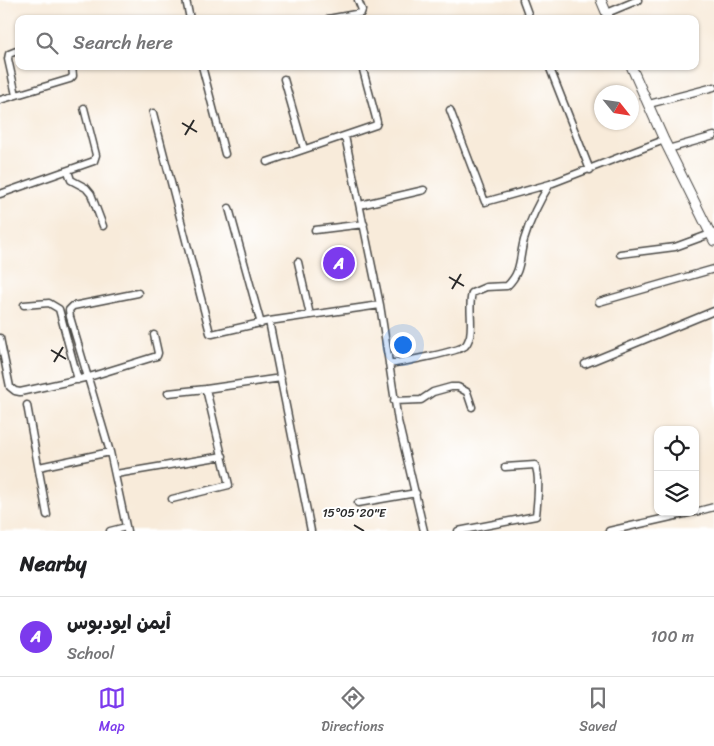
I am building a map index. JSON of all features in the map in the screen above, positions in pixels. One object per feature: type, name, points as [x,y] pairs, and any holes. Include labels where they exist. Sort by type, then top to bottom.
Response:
[{"type":"main road","points":[[600,0],[608,15]]},
{"type":"main road","points":[[633,70],[668,150],[713,236]]},
{"type":"street","points":[[186,0],[189,15]]},
{"type":"street","points":[[353,15],[362,12],[358,0]]},
{"type":"street","points":[[523,0],[529,15]]},
{"type":"street","points":[[610,15],[638,0]]},
{"type":"street","points":[[15,52],[9,54],[8,59],[16,95]]},
{"type":"street","points":[[0,100],[70,80],[73,76],[72,70]]},
{"type":"street","points":[[203,70],[225,154]]},
{"type":"street","points":[[267,162],[373,126],[377,122],[363,70]]},
{"type":"street","points":[[551,70],[590,170]]},
{"type":"street","points":[[284,79],[304,149]]},
{"type":"street","points":[[648,104],[714,87]]},
{"type":"street","points":[[0,194],[89,164],[96,159],[84,108]]},
{"type":"street","points":[[450,110],[486,202],[550,184],[664,140]]},
{"type":"street","points":[[152,113],[208,331],[212,334],[270,321],[380,305]]},
{"type":"street","points":[[345,136],[380,305],[394,401],[424,531]]},
{"type":"street","points":[[668,150],[714,136]]},
{"type":"street","points":[[68,171],[71,180],[86,188],[91,194],[103,226]]},
{"type":"street","points":[[389,364],[456,350],[466,345],[470,338],[472,322],[469,304],[472,293],[486,287],[507,286],[514,279],[533,216],[541,197],[550,184]]},
{"type":"street","points":[[360,204],[424,190]]},
{"type":"street","points":[[229,208],[261,324]]},
{"type":"street","points":[[315,230],[364,224]]},
{"type":"street","points":[[620,254],[675,247],[713,236]]},
{"type":"street","points":[[298,262],[310,315]]},
{"type":"street","points":[[599,302],[714,268]]},
{"type":"street","points":[[110,531],[127,529],[116,474],[69,310],[73,306],[138,292]]},
{"type":"street","points":[[24,305],[49,302],[59,309],[78,380]]},
{"type":"street","points":[[586,364],[714,311]]},
{"type":"street","points":[[270,321],[311,531]]},
{"type":"street","points":[[0,338],[10,387],[20,392],[89,378],[157,356],[154,334]]},
{"type":"street","points":[[168,393],[281,378]]},
{"type":"street","points":[[394,401],[415,401],[423,399],[434,392],[458,387],[467,392],[472,407]]},
{"type":"street","points":[[172,499],[229,485],[206,389]]},
{"type":"street","points":[[27,405],[47,515]]},
{"type":"street","points":[[39,467],[110,452]]},
{"type":"street","points":[[116,474],[223,456]]},
{"type":"street","points":[[458,531],[536,516],[537,468],[535,465],[505,467]]},
{"type":"street","points":[[358,503],[416,494]]},
{"type":"street","points":[[699,511],[714,507]]},
{"type":"street","points":[[609,531],[676,516]]},
{"type":"place","name":"أيمن ايودبوس","points":[[339,263]]}]
